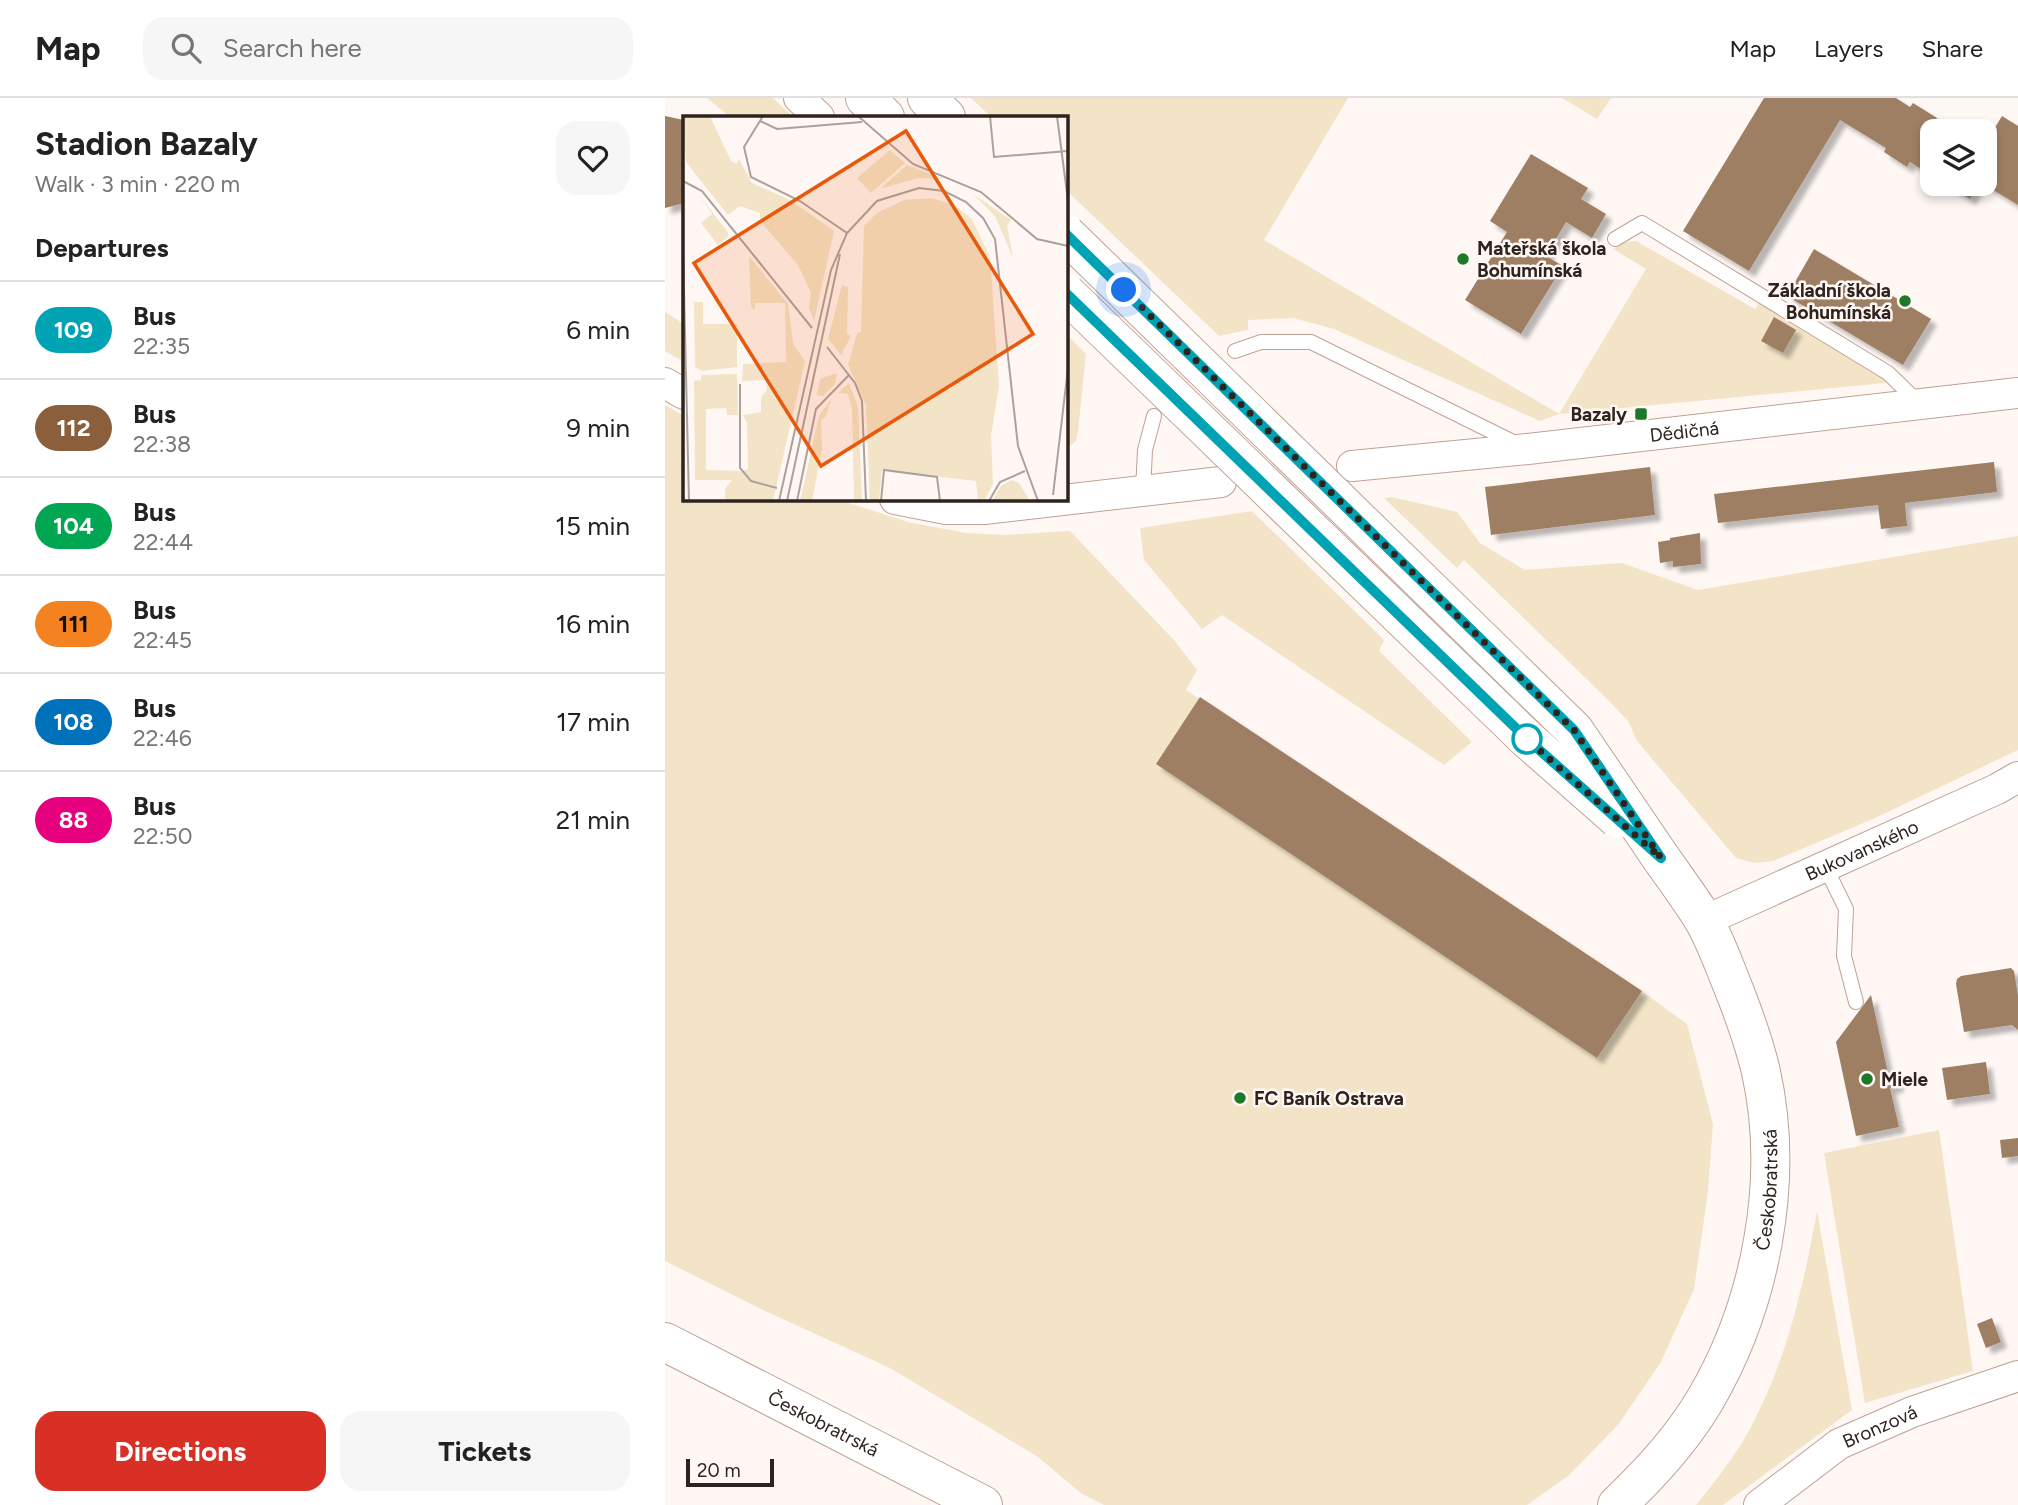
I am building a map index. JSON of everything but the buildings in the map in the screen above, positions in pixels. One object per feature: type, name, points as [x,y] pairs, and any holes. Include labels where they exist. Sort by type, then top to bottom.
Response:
[{"type":"street","points":[[799,98],[818,116]]},
{"type":"street","points":[[865,98],[884,116]]},
{"type":"street","points":[[927,98],[945,116]]},
{"type":"street","name":"Českobratrská","points":[[1067,235],[1574,730],[1704,921],[1742,1011],[1761,1072],[1769,1138],[1769,1186],[1763,1237],[1739,1327],[1705,1400],[1674,1444],[1617,1505]]},
{"type":"street","name":"Českobratrská","points":[[1067,294],[1527,739],[1661,858]]},
{"type":"street","points":[[665,383],[683,393]]},
{"type":"street","name":"Dědičná","points":[[1352,466],[1528,449],[2018,393]]},
{"type":"street","points":[[1067,498],[1221,482]]},
{"type":"street","points":[[900,500],[946,509],[1042,500]]},
{"type":"street","name":"Bukovanského","points":[[1704,921],[1997,789],[2018,777]]},
{"type":"street","name":"Českobratrská","points":[[665,1342],[983,1505]]},
{"type":"street","name":"Bronzová","points":[[1759,1505],[1839,1444],[1912,1412],[2018,1376]]},
{"type":"lane","points":[[1615,239],[1642,223],[1888,373],[1920,404]]},
{"type":"lane","points":[[1235,351],[1261,342],[1311,342],[1528,449]]},
{"type":"lane","points":[[1143,491],[1145,450],[1154,416]]},
{"type":"lane","points":[[1825,866],[1846,909],[1844,956],[1856,1002]]},
{"type":"shaded area","points":[[707,98],[773,98],[792,116],[729,116]]},
{"type":"shaded area","points":[[971,98],[1348,98],[1264,240],[1559,414],[1540,421],[1334,329],[1293,318],[1248,320],[1248,330],[1219,336],[1067,191],[1067,116],[990,116]]},
{"type":"shaded area","points":[[1562,98],[1611,98],[1597,119]]},
{"type":"shaded area","points":[[1636,241],[1755,309],[1759,303],[1887,379],[1885,383],[1559,414],[1646,269],[1613,249],[1625,242]]},
{"type":"shaded area","points":[[665,312],[683,323],[683,361],[665,351]]},
{"type":"shaded area","points":[[1067,335],[1086,354],[1076,441],[1067,448]]},
{"type":"shaded area","points":[[665,405],[683,415],[683,500],[840,500],[908,522],[966,533],[1005,535],[1070,531],[1174,640],[1197,670],[1186,690],[1629,982],[1687,1024],[1713,1124],[1708,1192],[1694,1289],[1661,1362],[1618,1425],[1568,1476],[1527,1505],[1104,1505],[1082,1494],[1038,1457],[890,1368],[763,1310],[665,1261]]},
{"type":"shaded area","points":[[1392,497],[1457,512],[1480,543],[1525,570],[1622,563],[1698,590],[2018,536],[2018,750],[1873,819],[1773,861],[1754,863],[1736,858],[1637,741],[1628,721],[1464,560],[1457,568],[1384,498]]},
{"type":"shaded area","points":[[1252,511],[1384,640],[1379,651],[1472,742],[1444,765],[1222,615],[1202,629],[1144,560],[1140,528]]},
{"type":"shaded area","points":[[1939,1130],[1973,1371],[1865,1403],[1824,1153]]},
{"type":"shaded area","points":[[1817,1211],[1852,1410],[1723,1505],[1696,1505],[1742,1443],[1766,1396],[1793,1318]]},
{"type":"bus line","name":"109","points":[[1067,235],[1574,730],[1661,858],[1527,739],[1067,294]]},
{"type":"place","name":"Mateřská škola Bohumínská","points":[[1463,259]]},
{"type":"place","name":"Základní škola Bohumínská","points":[[1905,301]]},
{"type":"place","name":"Bazaly","points":[[1641,414]]},
{"type":"place","name":"Miele","points":[[1867,1079]]},
{"type":"place","name":"FC Baník Ostrava","points":[[1240,1098]]},
{"type":"route","points":[[1124,290],[1574,730],[1661,858],[1527,739]]}]
